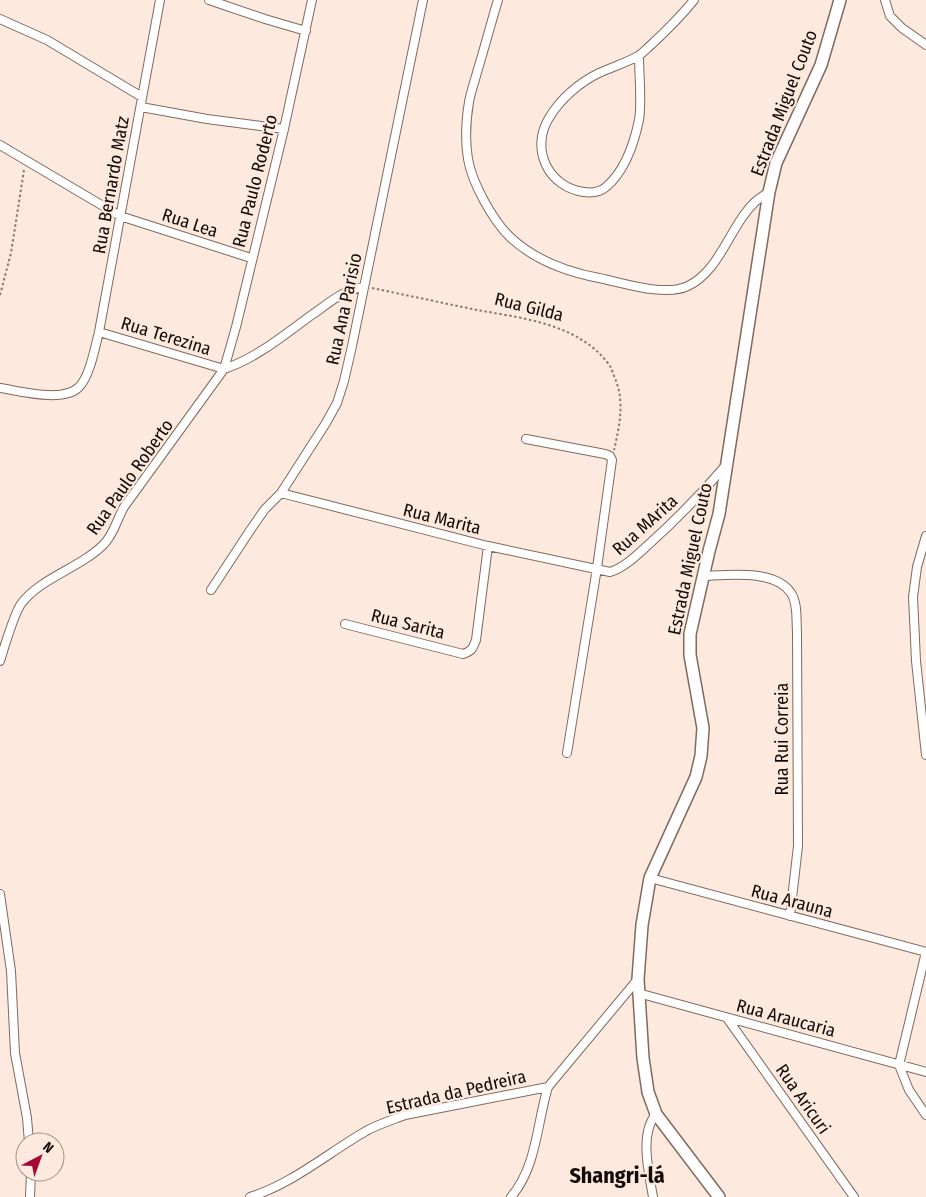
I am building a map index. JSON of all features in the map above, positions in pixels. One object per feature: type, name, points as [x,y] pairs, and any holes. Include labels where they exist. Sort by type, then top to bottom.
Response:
[{"type":"street","name":"Rua Bernardo Matz","points":[[0,388],[58,396],[72,393],[80,386],[87,374],[100,332],[160,0]]},
{"type":"street","points":[[209,0],[306,31]]},
{"type":"street","name":"Rua Paulo Roderto","points":[[224,368],[236,327],[251,258],[284,129],[312,0]]},
{"type":"street","name":"Rua Ana Parisio","points":[[211,590],[265,509],[281,493],[337,403],[344,381],[423,0]]},
{"type":"street","points":[[498,0],[469,101],[466,128],[468,159],[477,185],[494,217],[510,238],[532,254],[546,262],[586,276],[662,290],[678,290],[696,281],[713,264],[746,214],[768,192]]},
{"type":"street","points":[[639,56],[640,118],[635,140],[620,171],[604,188],[590,193],[573,191],[556,180],[544,161],[542,139],[548,119],[556,107],[579,85],[596,74],[639,56],[674,23],[694,0]]},
{"type":"street","name":"Estrada Miguel Couto","points":[[719,1197],[656,1114],[648,1092],[643,1058],[638,993],[642,925],[650,878],[696,777],[701,756],[703,728],[690,655],[690,634],[720,514],[768,192],[776,163],[821,65],[840,0]]},
{"type":"street","points":[[884,0],[890,16],[902,28],[926,45]]},
{"type":"street","points":[[0,19],[47,40],[142,97]]},
{"type":"street","points":[[141,107],[207,119],[284,129]]},
{"type":"street","name":"Rua Lea","points":[[0,145],[120,216],[251,258]]},
{"type":"street","points":[[224,368],[238,364],[271,345],[338,296],[354,288],[364,287]]},
{"type":"street","name":"Rua Terezina","points":[[100,332],[224,368]]},
{"type":"street","name":"Rua Paulo Roberto","points":[[0,661],[20,605],[32,593],[95,552],[105,543],[113,532],[124,507],[224,368]]},
{"type":"street","points":[[526,439],[605,454],[610,456],[612,463],[567,753]]},
{"type":"street","name":"Rua MArita","points":[[597,568],[610,572],[625,563],[669,525],[705,490],[727,464]]},
{"type":"street","name":"Rua Marita","points":[[281,493],[488,546],[597,568]]},
{"type":"street","points":[[926,536],[912,597],[916,661],[926,755]]},
{"type":"street","name":"Rua Sarita","points":[[345,624],[463,654],[469,652],[476,640],[488,546]]},
{"type":"street","name":"Rua Rui Correia","points":[[703,576],[738,575],[776,580],[785,586],[795,601],[797,631],[798,846],[790,916]]},
{"type":"street","name":"Rua Arauna","points":[[650,878],[926,952]]},
{"type":"street","points":[[0,894],[11,971],[15,1054],[28,1132]]},
{"type":"street","points":[[926,952],[898,1065],[909,1090],[926,1115]]},
{"type":"street","name":"Estrada da Pedreira","points":[[250,1197],[285,1182],[367,1131],[405,1115],[548,1086],[638,979]]},
{"type":"street","name":"Rua Araucaria","points":[[638,993],[926,1072]]},
{"type":"street","name":"Rua Aricuri","points":[[727,1018],[854,1197]]},
{"type":"street","points":[[511,1197],[522,1182],[530,1162],[548,1086]]},
{"type":"street","points":[[653,1197],[646,1145],[650,1120],[656,1114]]},
{"type":"street","points":[[30,1197],[31,1182]]},
{"type":"path","points":[[0,295],[11,253],[26,159]]},
{"type":"path","name":"Rua Gilda","points":[[364,287],[539,322],[574,335],[591,346],[608,363],[619,385],[622,407],[612,463]]},
{"type":"district","name":"Shangri-lá","points":[[617,1175]]}]
